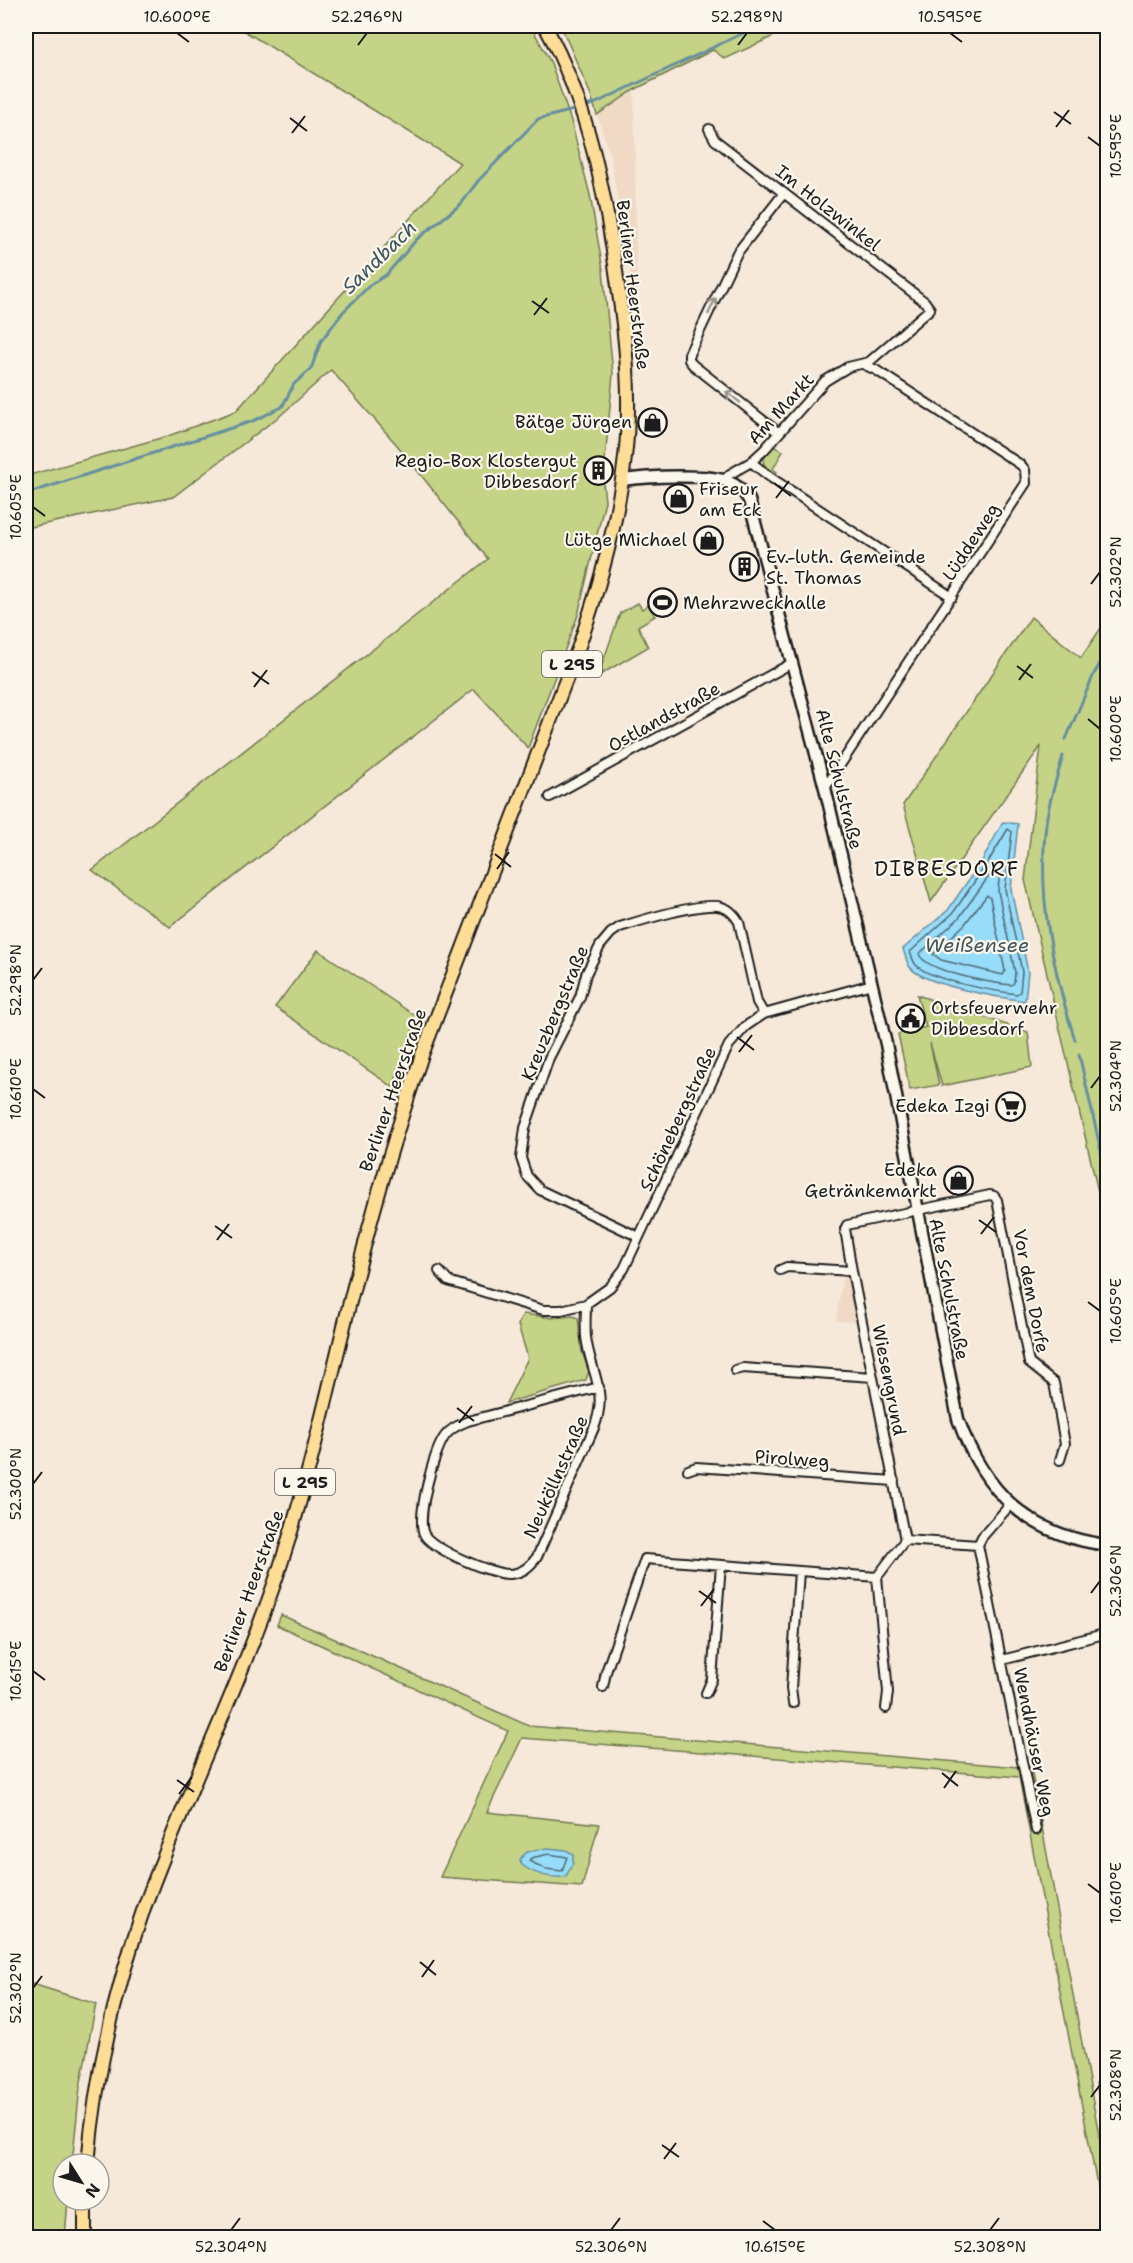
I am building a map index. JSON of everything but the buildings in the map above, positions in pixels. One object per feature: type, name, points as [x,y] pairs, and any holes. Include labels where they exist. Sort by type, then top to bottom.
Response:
[{"type":"main road","name":"Berliner Heerstraße","points":[[90,2152],[101,2062],[128,1957],[154,1883],[279,1568],[316,1444],[362,1252],[402,1112],[579,646],[599,583],[622,480],[628,376],[613,239],[585,121],[562,59],[545,26]]},
{"type":"main road","points":[[85,2212],[85,2238]]},
{"type":"street","name":"Im Holzwinkel","points":[[709,129],[715,140],[930,309]]},
{"type":"street","points":[[779,433],[693,365],[689,360],[689,354],[737,253],[784,193]]},
{"type":"street","name":"Am Markt","points":[[724,480],[751,462],[825,381],[848,366],[863,364],[874,357],[930,309]]},
{"type":"street","name":"Lüddeweg","points":[[825,788],[1026,483],[1025,470],[1021,465],[863,364]]},
{"type":"street","points":[[751,462],[770,477],[952,597]]},
{"type":"street","points":[[622,480],[647,478],[724,480]]},
{"type":"street","name":"Alte Schulstraße","points":[[724,480],[740,488],[751,506],[825,788],[887,1048],[916,1210],[958,1419],[972,1455],[1010,1505],[1029,1518],[1072,1539],[1107,1545]]},
{"type":"street","name":"Ostlandstraße","points":[[550,797],[792,663]]},
{"type":"street","name":"Kreuzbergstraße","points":[[639,1237],[540,1190],[527,1176],[520,1158],[520,1147],[525,1128],[549,1058],[580,997],[586,974],[600,946],[611,933],[620,927],[692,909],[713,905],[722,907],[735,916],[739,922],[757,1002],[764,1014]]},
{"type":"street","name":"Schönebergstraße","points":[[439,1271],[448,1281],[543,1310],[561,1310],[586,1304],[601,1295],[619,1278],[724,1055],[738,1034],[764,1014],[872,984]]},
{"type":"street","name":"Vor dem Dorfe","points":[[916,1210],[990,1195],[998,1200],[1029,1363],[1054,1383],[1065,1444],[1060,1460]]},
{"type":"street","name":"Wiesengrund","points":[[905,1540],[845,1229],[847,1225],[916,1210]]},
{"type":"street","points":[[780,1270],[788,1268],[852,1271]]},
{"type":"street","points":[[586,1304],[585,1335],[599,1387]]},
{"type":"street","points":[[735,1370],[744,1368],[873,1377]]},
{"type":"street","name":"Neuköllnstraße","points":[[599,1387],[601,1409],[594,1428],[537,1557],[530,1566],[521,1572],[511,1574],[487,1570],[435,1545],[426,1538],[421,1523],[421,1514],[440,1445],[446,1435],[460,1424],[599,1387]]},
{"type":"street","name":"Pirolweg","points":[[688,1470],[696,1467],[894,1481]]},
{"type":"street","points":[[886,1708],[888,1692],[877,1577],[905,1540],[978,1545],[982,1537],[1010,1505]]},
{"type":"street","name":"Wendhäuser Weg","points":[[978,1545],[1036,1830]]},
{"type":"street","points":[[603,1686],[645,1559],[877,1577]]},
{"type":"street","points":[[706,1694],[711,1679],[722,1565]]},
{"type":"street","points":[[793,1703],[791,1688],[799,1571]]},
{"type":"street","name":"Wendhäuser Weg","points":[[1002,1660],[1107,1633]]},
{"type":"shaded area","points":[[634,90],[637,309],[610,155],[597,115]]},
{"type":"shaded area","points":[[843,1275],[849,1276],[857,1322],[836,1321]]},
{"type":"green space","points":[[236,26],[531,26],[551,63],[571,121],[590,195],[603,270],[613,374],[603,482],[605,501],[578,615],[528,748],[474,689],[170,927],[92,870],[488,559],[397,445],[331,370],[281,415],[173,497],[26,528],[26,476],[168,436],[236,411],[460,163]]},
{"type":"green space","points":[[561,26],[795,26],[725,59],[713,50],[634,90],[597,115]]},
{"type":"green space","points":[[773,446],[783,451],[773,469],[777,472],[775,476],[764,465],[764,459]]},
{"type":"green space","points":[[638,603],[642,609],[648,605],[655,616],[638,626],[648,647],[598,676],[620,613]]},
{"type":"green space","points":[[1031,617],[1081,658],[1107,619],[1107,1230],[1025,880],[1041,746],[931,902],[903,805]]},
{"type":"green space","points":[[318,950],[417,1017],[393,1087],[275,1007]]},
{"type":"green space","points":[[917,995],[1028,1032],[1032,1067],[942,1086],[930,1043],[939,1085],[910,1090],[898,1034],[926,1027]]},
{"type":"green space","points":[[523,1314],[553,1318],[573,1316],[578,1318],[582,1352],[589,1371],[586,1380],[506,1403],[528,1358],[518,1325]]},
{"type":"green space","points":[[281,1615],[529,1726],[1031,1768],[1107,2178],[1107,2237],[1019,1777],[522,1738],[487,1812],[599,1824],[582,1887],[440,1877],[508,1731],[277,1625]]},
{"type":"green space","points":[[26,1982],[96,2004],[80,2087],[73,2152],[51,2152],[51,2212],[67,2212],[65,2237],[26,2237]]},
{"type":"green space","points":[[1107,2081],[1108,2144],[1096,2083]]},
{"type":"water","name":"Weißensee","points":[[1003,822],[1018,824],[1011,889],[1028,972],[1025,1001],[963,990],[929,979],[916,973],[909,966],[903,949],[948,910],[983,859]]},
{"type":"water","points":[[548,1848],[566,1850],[573,1854],[573,1863],[566,1876],[542,1875],[521,1864],[520,1859],[527,1852]]},
{"type":"waterway","name":"Sandbach","points":[[584,107],[758,26]]},
{"type":"waterway","name":"Sandbach","points":[[26,494],[253,421],[282,407],[294,384],[311,369],[321,341],[343,312],[370,285],[386,275],[417,239],[461,204],[478,181],[538,119],[578,109]]},
{"type":"waterway","points":[[1066,739],[1094,674],[1108,650]]},
{"type":"waterway","points":[[1063,756],[1047,814],[1044,851],[1045,906],[1060,987],[1075,1040]]},
{"type":"waterway","points":[[1079,1054],[1108,1182]]},
{"type":"place","name":"Bätge Jürgen","points":[[653,422]]},
{"type":"place","name":"Regio-Box Klostergut Dibbesdorf","points":[[598,471]]},
{"type":"place","name":"Friseur am Eck","points":[[678,499]]},
{"type":"place","name":"Lütge Michael","points":[[708,540]]},
{"type":"place","name":"Ev.-luth. Gemeinde St. Thomas","points":[[745,567]]},
{"type":"place","name":"Mehrzweckhalle","points":[[662,603]]},
{"type":"place","name":"Ortsfeuerwehr Dibbesdorf","points":[[910,1018]]},
{"type":"place","name":"Edeka Izgi","points":[[1011,1106]]},
{"type":"place","name":"Edeka Getränkemarkt","points":[[958,1180]]},
{"type":"district","name":"DIBBESDORF","points":[[947,869]]}]
